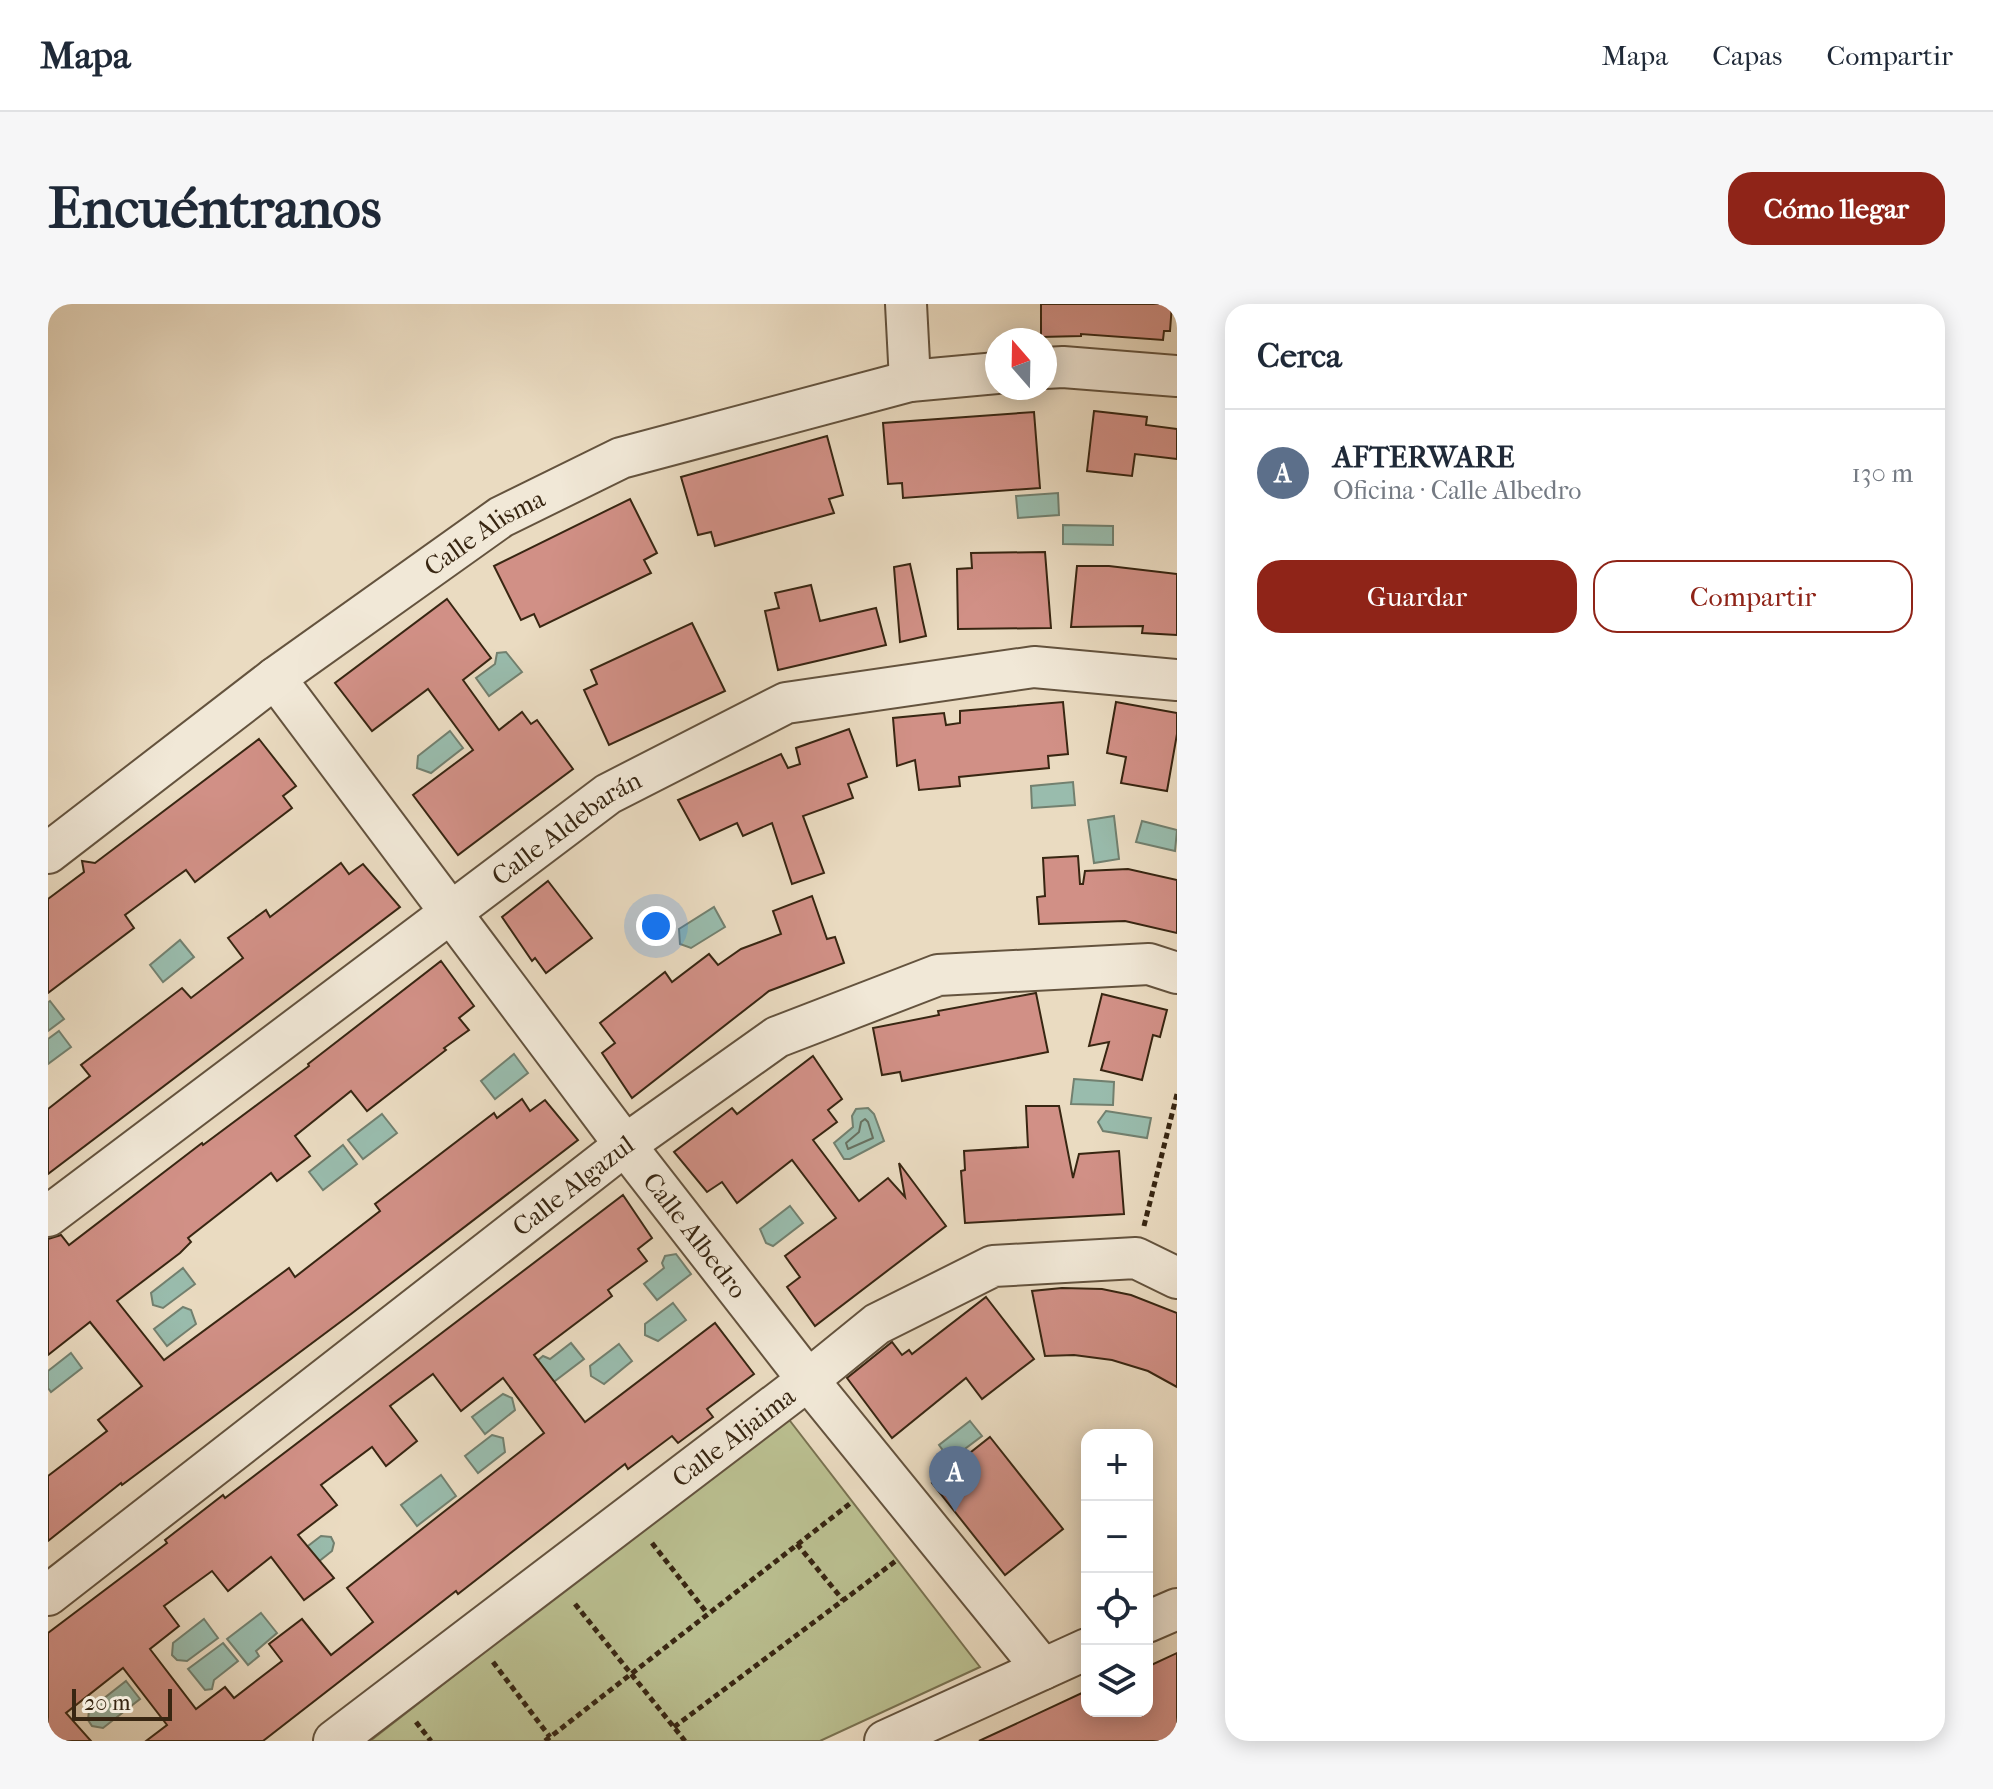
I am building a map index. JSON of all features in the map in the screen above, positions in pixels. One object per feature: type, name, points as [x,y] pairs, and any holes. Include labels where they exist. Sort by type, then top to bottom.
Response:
[{"type":"street","points":[[906,304],[910,381]]},
{"type":"street","points":[[1057,367],[1177,376]]},
{"type":"street","name":"Calle Alisma","points":[[48,853],[275,678],[501,517],[621,458],[910,381],[985,374]]},
{"type":"street","name":"Calle Aldebarán","points":[[48,1216],[608,794],[786,703],[1034,667],[1177,680]]},
{"type":"street","name":"Calle Albedro","points":[[275,678],[625,1145],[808,1380],[1043,1669]]},
{"type":"street","name":"Calle Algazul","points":[[48,1595],[625,1145],[777,1037],[938,975],[1149,964],[1177,973]]},
{"type":"street","name":"Calle Aljaima","points":[[334,1741],[877,1324],[993,1266],[1136,1258],[1177,1278]]},
{"type":"street","points":[[1153,1619],[1177,1609]]},
{"type":"street","points":[[885,1741],[1081,1652]]},
{"type":"path","points":[[1136,1258],[1177,1094]]},
{"type":"path","points":[[485,1651],[547,1739],[852,1502]]},
{"type":"path","points":[[651,1542],[707,1613]]},
{"type":"path","points":[[797,1544],[843,1600]]},
{"type":"path","points":[[674,1727],[897,1560]]},
{"type":"path","points":[[573,1602],[685,1741]]},
{"type":"path","points":[[408,1712],[431,1741]]},
{"type":"shaded area","points":[[787,1417],[980,1667],[820,1741],[370,1741]]},
{"type":"water","points":[[1058,493],[1059,515],[1018,518],[1016,496]]},
{"type":"water","points":[[1063,525],[1113,526],[1113,545],[1063,544]]},
{"type":"water","points":[[506,652],[522,672],[489,696],[476,678],[495,664],[497,653]]},
{"type":"water","points":[[450,731],[463,748],[431,773],[417,768],[418,756]]},
{"type":"water","points":[[1073,782],[1075,805],[1032,808],[1031,786]]},
{"type":"water","points":[[1114,816],[1119,859],[1094,863],[1088,820]]},
{"type":"water","points":[[1142,821],[1177,830],[1175,851],[1136,842]]},
{"type":"water","points":[[714,907],[725,927],[691,948],[680,944],[679,929]]},
{"type":"water","points":[[180,940],[194,957],[163,982],[150,965]]},
{"type":"water","points":[[48,1002],[64,1019],[48,1031]]},
{"type":"water","points":[[59,1031],[71,1047],[48,1064],[48,1039]]},
{"type":"water","points":[[514,1054],[528,1073],[495,1099],[481,1081]]},
{"type":"water","points":[[1074,1079],[1114,1082],[1113,1105],[1071,1104]]},
{"type":"water","points":[[868,1108],[874,1114],[884,1141],[850,1159],[844,1159],[834,1143],[853,1127],[852,1116],[856,1109]]},
{"type":"water","points":[[1106,1111],[1151,1118],[1147,1138],[1103,1131],[1098,1122]]},
{"type":"water","points":[[382,1114],[397,1133],[363,1159],[348,1140]]},
{"type":"water","points":[[343,1145],[357,1164],[323,1190],[309,1172]]},
{"type":"water","points":[[790,1206],[803,1223],[773,1246],[766,1243],[760,1229]]},
{"type":"water","points":[[676,1254],[691,1274],[657,1300],[644,1284],[664,1268],[662,1263],[665,1256]]},
{"type":"water","points":[[183,1268],[195,1284],[163,1308],[153,1305],[151,1293]]},
{"type":"water","points":[[673,1303],[686,1320],[658,1341],[645,1335],[645,1324]]},
{"type":"water","points":[[183,1307],[191,1310],[196,1324],[167,1346],[154,1329]]},
{"type":"water","points":[[571,1343],[584,1359],[551,1384],[537,1361],[543,1356],[550,1359]]},
{"type":"water","points":[[619,1344],[632,1361],[604,1384],[591,1376],[590,1366]]},
{"type":"water","points":[[71,1353],[82,1368],[51,1392],[48,1388],[48,1371]]},
{"type":"water","points":[[503,1394],[512,1398],[515,1410],[485,1434],[472,1417]]},
{"type":"water","points":[[970,1421],[982,1436],[950,1460],[939,1445]]},
{"type":"water","points":[[492,1435],[503,1438],[505,1452],[478,1473],[465,1456]]},
{"type":"water","points":[[441,1475],[456,1496],[417,1526],[401,1505]]},
{"type":"water","points":[[321,1536],[331,1537],[334,1543],[332,1551],[303,1574],[291,1559]]},
{"type":"water","points":[[261,1613],[277,1633],[256,1651],[259,1656],[248,1665],[227,1639]]},
{"type":"water","points":[[204,1619],[218,1638],[187,1661],[177,1660],[172,1655],[173,1643]]},
{"type":"water","points":[[223,1643],[238,1661],[214,1680],[212,1689],[205,1690],[188,1669]]},
{"type":"water","points":[[126,1681],[140,1699],[103,1728],[92,1726],[88,1720],[89,1710]]},
{"type":"building","points":[[1041,304],[1172,304],[1170,331],[1164,331],[1163,340],[1081,334],[1057,337],[1057,328],[1041,328]]},
{"type":"building","points":[[1094,411],[1147,417],[1146,425],[1177,429],[1177,459],[1135,454],[1132,476],[1087,471]]},
{"type":"building","points":[[1034,412],[1040,488],[903,498],[902,483],[888,484],[883,423]]},
{"type":"building","points":[[827,436],[843,495],[829,499],[834,513],[715,546],[711,532],[698,535],[681,477]]},
{"type":"building","points":[[630,499],[657,553],[644,560],[651,573],[540,627],[534,614],[521,620],[494,566]]},
{"type":"building","points":[[1045,552],[1051,628],[958,629],[957,569],[972,568],[971,553]]},
{"type":"building","points":[[910,564],[926,636],[900,642],[894,567]]},
{"type":"building","points":[[1077,566],[1109,566],[1177,574],[1177,635],[1142,633],[1143,626],[1071,627]]},
{"type":"building","points":[[811,585],[820,621],[876,608],[886,645],[778,670],[765,611],[779,608],[775,593]]},
{"type":"building","points":[[447,599],[491,658],[463,680],[499,730],[522,712],[531,724],[537,720],[573,769],[458,855],[413,795],[473,750],[428,689],[372,731],[335,683]]},
{"type":"building","points":[[692,623],[725,691],[609,745],[584,690],[597,684],[591,670]]},
{"type":"building","points":[[1063,702],[1068,754],[1048,756],[1049,768],[959,777],[960,786],[919,790],[915,760],[897,766],[893,718],[944,713],[946,725],[960,723],[960,711]]},
{"type":"building","points":[[1116,702],[1177,713],[1177,734],[1167,791],[1121,783],[1126,757],[1107,753]]},
{"type":"building","points":[[849,729],[867,777],[848,784],[853,798],[803,816],[824,873],[792,884],[772,823],[743,836],[737,823],[700,840],[678,800],[781,754],[788,768],[800,764],[796,748]]},
{"type":"building","points":[[259,739],[296,786],[283,796],[292,808],[195,882],[186,870],[125,915],[134,928],[48,993],[48,899],[84,872],[82,861],[95,863]]},
{"type":"building","points":[[1078,856],[1080,884],[1083,884],[1085,871],[1128,869],[1177,880],[1177,933],[1125,921],[1039,924],[1037,897],[1045,896],[1043,858]]},
{"type":"building","points":[[341,863],[349,874],[363,864],[400,907],[48,1174],[48,1109],[90,1076],[81,1065],[182,988],[191,998],[243,958],[228,938],[266,910],[270,917]]},
{"type":"building","points":[[548,881],[592,938],[546,973],[535,958],[532,961],[502,917]]},
{"type":"building","points":[[812,896],[827,939],[835,937],[844,963],[769,991],[632,1098],[602,1053],[615,1043],[600,1023],[665,972],[672,982],[709,954],[718,965],[741,949],[781,934],[773,911]]},
{"type":"building","points":[[441,961],[474,1006],[459,1018],[469,1030],[367,1111],[351,1091],[295,1136],[310,1156],[277,1181],[271,1173],[188,1238],[191,1242],[180,1253],[117,1301],[164,1360],[289,1268],[295,1277],[380,1211],[375,1204],[494,1113],[497,1118],[522,1099],[530,1111],[545,1100],[578,1140],[48,1541],[48,1476],[107,1431],[98,1420],[142,1386],[90,1322],[48,1355],[48,1239],[61,1235],[69,1245],[309,1066]]},
{"type":"building","points":[[1036,993],[1048,1052],[902,1081],[900,1072],[882,1075],[873,1028],[939,1015],[938,1011]]},
{"type":"building","points":[[1102,994],[1167,1010],[1160,1037],[1153,1035],[1142,1080],[1101,1070],[1109,1042],[1089,1046]]},
{"type":"building","points":[[813,1056],[842,1099],[828,1110],[837,1122],[813,1140],[859,1201],[888,1178],[905,1197],[899,1163],[946,1226],[815,1326],[787,1287],[800,1277],[785,1256],[836,1218],[792,1160],[737,1203],[722,1182],[707,1192],[674,1152],[732,1108],[737,1114]]},
{"type":"building","points":[[1026,1106],[1059,1106],[1073,1178],[1079,1154],[1119,1151],[1124,1214],[965,1223],[961,1171],[965,1170],[964,1151],[1028,1147]]},
{"type":"building","points":[[623,1195],[652,1238],[638,1249],[647,1261],[608,1290],[612,1296],[534,1355],[585,1422],[715,1323],[754,1374],[707,1409],[713,1417],[678,1443],[672,1436],[628,1469],[625,1464],[263,1741],[146,1741],[167,1725],[123,1668],[66,1713],[91,1741],[48,1741],[48,1633],[167,1543],[165,1540],[223,1495],[225,1498]],"holes":[[[433,1374],[461,1411],[503,1378],[544,1433],[347,1588],[373,1622],[331,1655],[302,1619],[269,1644],[282,1661],[234,1698],[225,1687],[196,1709],[150,1649],[179,1626],[164,1606],[212,1571],[228,1591],[271,1557],[304,1600],[334,1578],[298,1535],[337,1505],[321,1485],[372,1447],[386,1466],[417,1441],[390,1406]]]},
{"type":"building","points":[[1102,1289],[1131,1295],[1177,1313],[1177,1387],[1148,1371],[1112,1360],[1074,1355],[1045,1356],[1032,1291]]},
{"type":"building","points":[[986,1297],[1034,1359],[982,1399],[966,1378],[892,1438],[847,1378],[892,1342],[902,1355],[909,1350],[912,1354]]},
{"type":"building","points":[[990,1437],[1063,1529],[1005,1575],[932,1483]]},
{"type":"building","points":[[1177,1653],[1177,1734],[1162,1741],[979,1741],[1081,1693],[1081,1717],[1153,1717],[1153,1664]]},
{"type":"place","name":"AFTERWARE","points":[[955,1512]]}]
